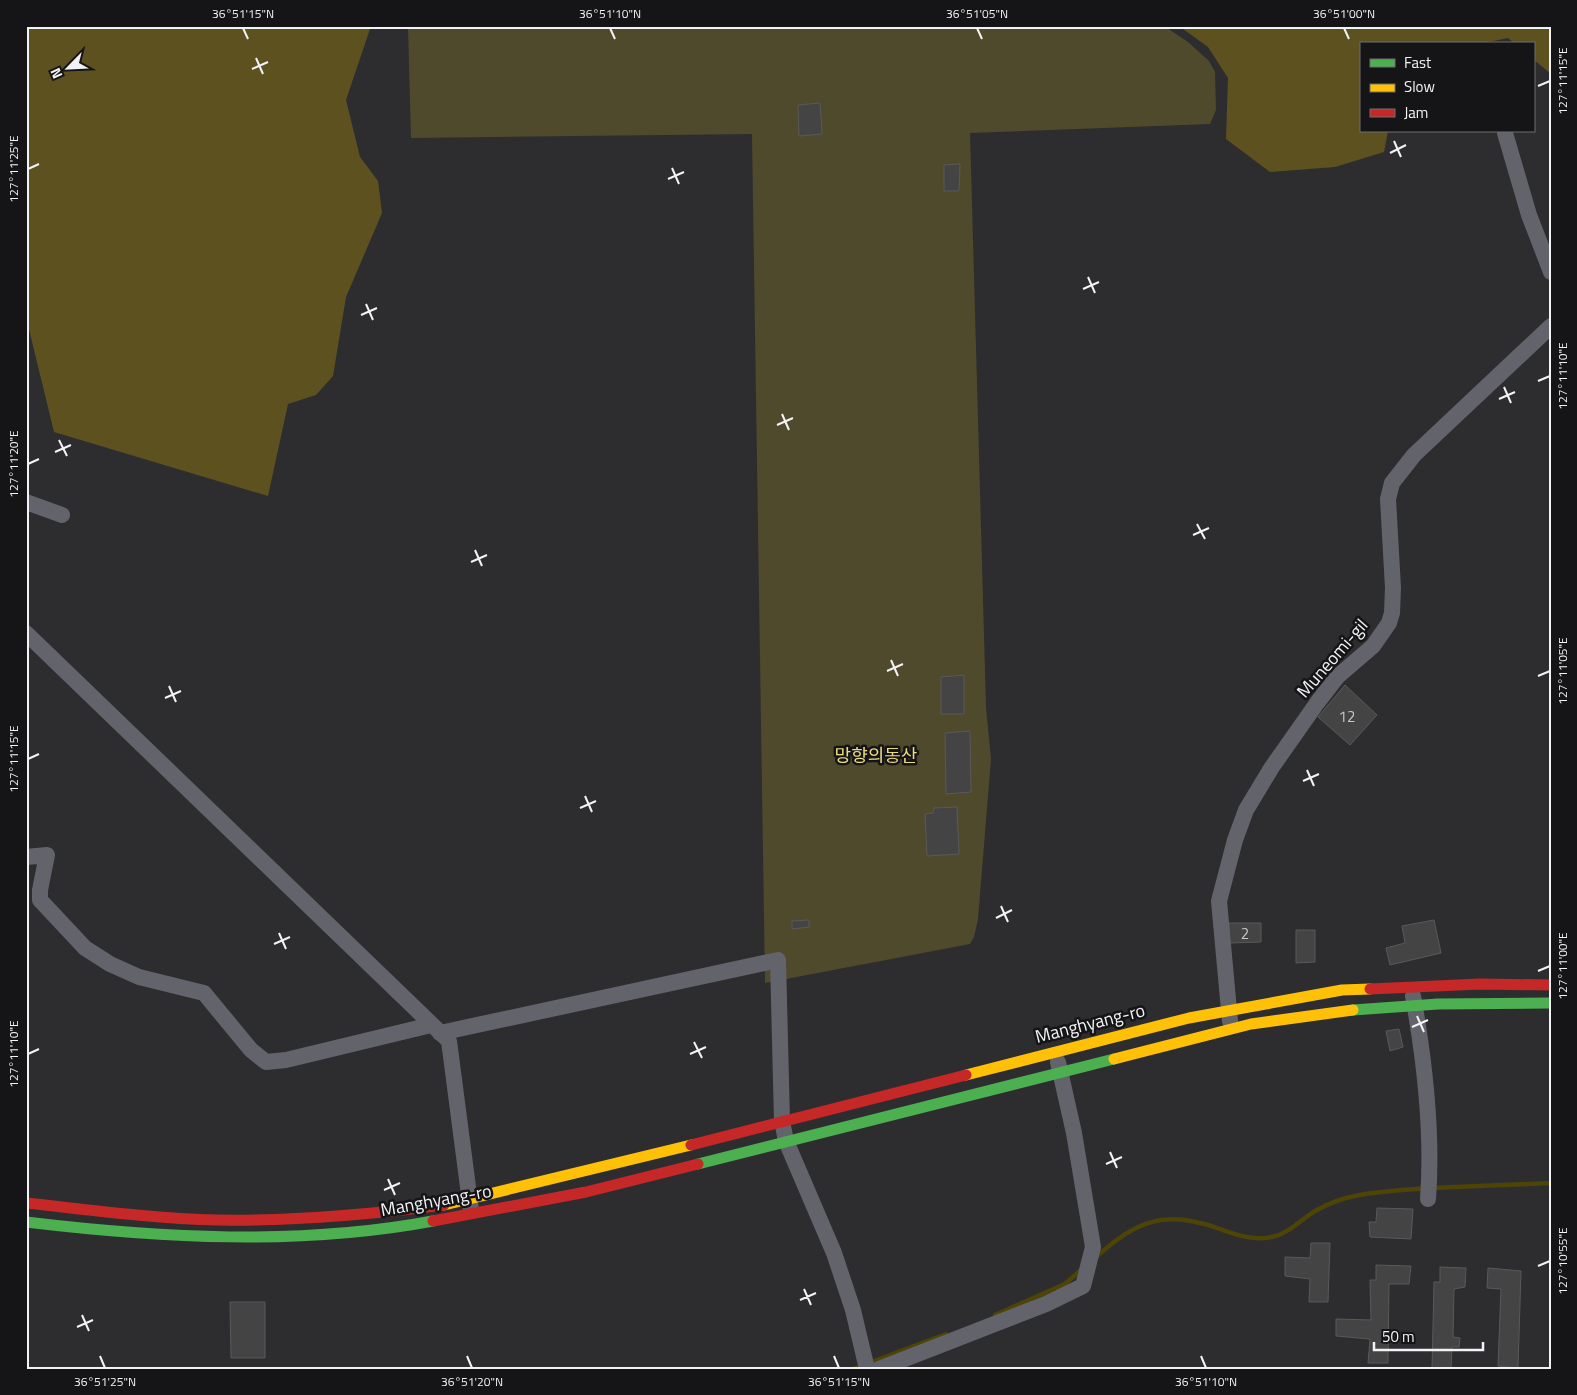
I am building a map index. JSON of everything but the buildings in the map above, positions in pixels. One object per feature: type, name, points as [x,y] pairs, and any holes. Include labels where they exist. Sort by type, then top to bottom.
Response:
[{"type":"main road","name":"Manghyang-ro","points":[[26,1222],[117,1233],[299,1236],[384,1230],[470,1207],[566,1177],[1055,1052],[1229,1010],[1342,990],[1480,984],[1551,985]]},
{"type":"main road","name":"Manghyang-ro","points":[[26,1203],[148,1216],[253,1220],[470,1207],[586,1192],[1231,1028],[1306,1014],[1414,1005],[1551,1003]]},
{"type":"street","points":[[1505,133],[1529,215],[1551,272]]},
{"type":"street","name":"Muneomi-gil","points":[[1231,1028],[1219,901],[1235,840],[1246,810],[1272,767],[1317,703],[1337,677],[1373,646],[1389,623],[1392,613],[1392,588],[1388,500],[1392,484],[1414,455],[1549,327]]},
{"type":"street","points":[[26,502],[62,515]]},
{"type":"street","points":[[26,633],[449,1041],[470,1207]]},
{"type":"street","points":[[26,856],[48,855],[40,890],[40,900],[85,948],[110,964],[140,977],[204,993],[251,1050],[266,1062],[286,1060],[778,960],[782,1121],[786,1140],[834,1253],[853,1310],[866,1364]]},
{"type":"street","points":[[1411,987],[1430,1125],[1428,1200]]},
{"type":"street","points":[[878,1369],[1046,1304],[1083,1286],[1093,1247],[1074,1132],[1055,1052]]},
{"type":"green space","name":"망향의동산","points":[[408,26],[1164,26],[1188,42],[1209,61],[1215,72],[1216,110],[1210,124],[970,133],[986,708],[991,759],[978,919],[974,937],[970,944],[765,983],[752,134],[411,138]]},
{"type":"shaded area","points":[[26,26],[371,26],[346,100],[360,157],[378,181],[382,213],[346,297],[333,376],[316,395],[288,404],[268,496],[54,432],[26,317]]},
{"type":"shaded area","points":[[1179,26],[1551,26],[1551,74],[1534,60],[1534,42],[1513,42],[1508,38],[1489,42],[1360,42],[1360,132],[1388,132],[1384,152],[1335,167],[1270,172],[1226,139],[1228,78],[1208,47]]},
{"type":"waterway","points":[[1432,1188],[1551,1183]]},
{"type":"waterway","points":[[1096,1257],[1125,1234],[1153,1222],[1168,1219],[1183,1220],[1201,1223],[1245,1237],[1265,1238],[1285,1232],[1311,1213],[1342,1199],[1370,1193],[1425,1188]]},
{"type":"waterway","points":[[995,1315],[1065,1284],[1082,1269]]},
{"type":"waterway","points":[[853,1369],[946,1334]]},
{"type":"traffic: fast","points":[[1353,1010],[1438,1004],[1551,1003]]},
{"type":"traffic: fast","points":[[698,1164],[1114,1059]]},
{"type":"traffic: fast","points":[[26,1222],[127,1232],[229,1237],[281,1237],[383,1229],[433,1221]]},
{"type":"traffic: slow","points":[[966,1075],[1189,1018],[1342,990],[1370,989]]},
{"type":"traffic: slow","points":[[1114,1059],[1251,1024],[1353,1010]]},
{"type":"traffic: slow","points":[[444,1205],[691,1145]]},
{"type":"traffic: jam","points":[[1370,989],[1480,984],[1551,985]]},
{"type":"traffic: jam","points":[[691,1145],[966,1075]]},
{"type":"traffic: jam","points":[[433,1221],[586,1192],[698,1164]]},
{"type":"traffic: jam","points":[[26,1203],[140,1215],[225,1220],[325,1217],[444,1205]]}]
